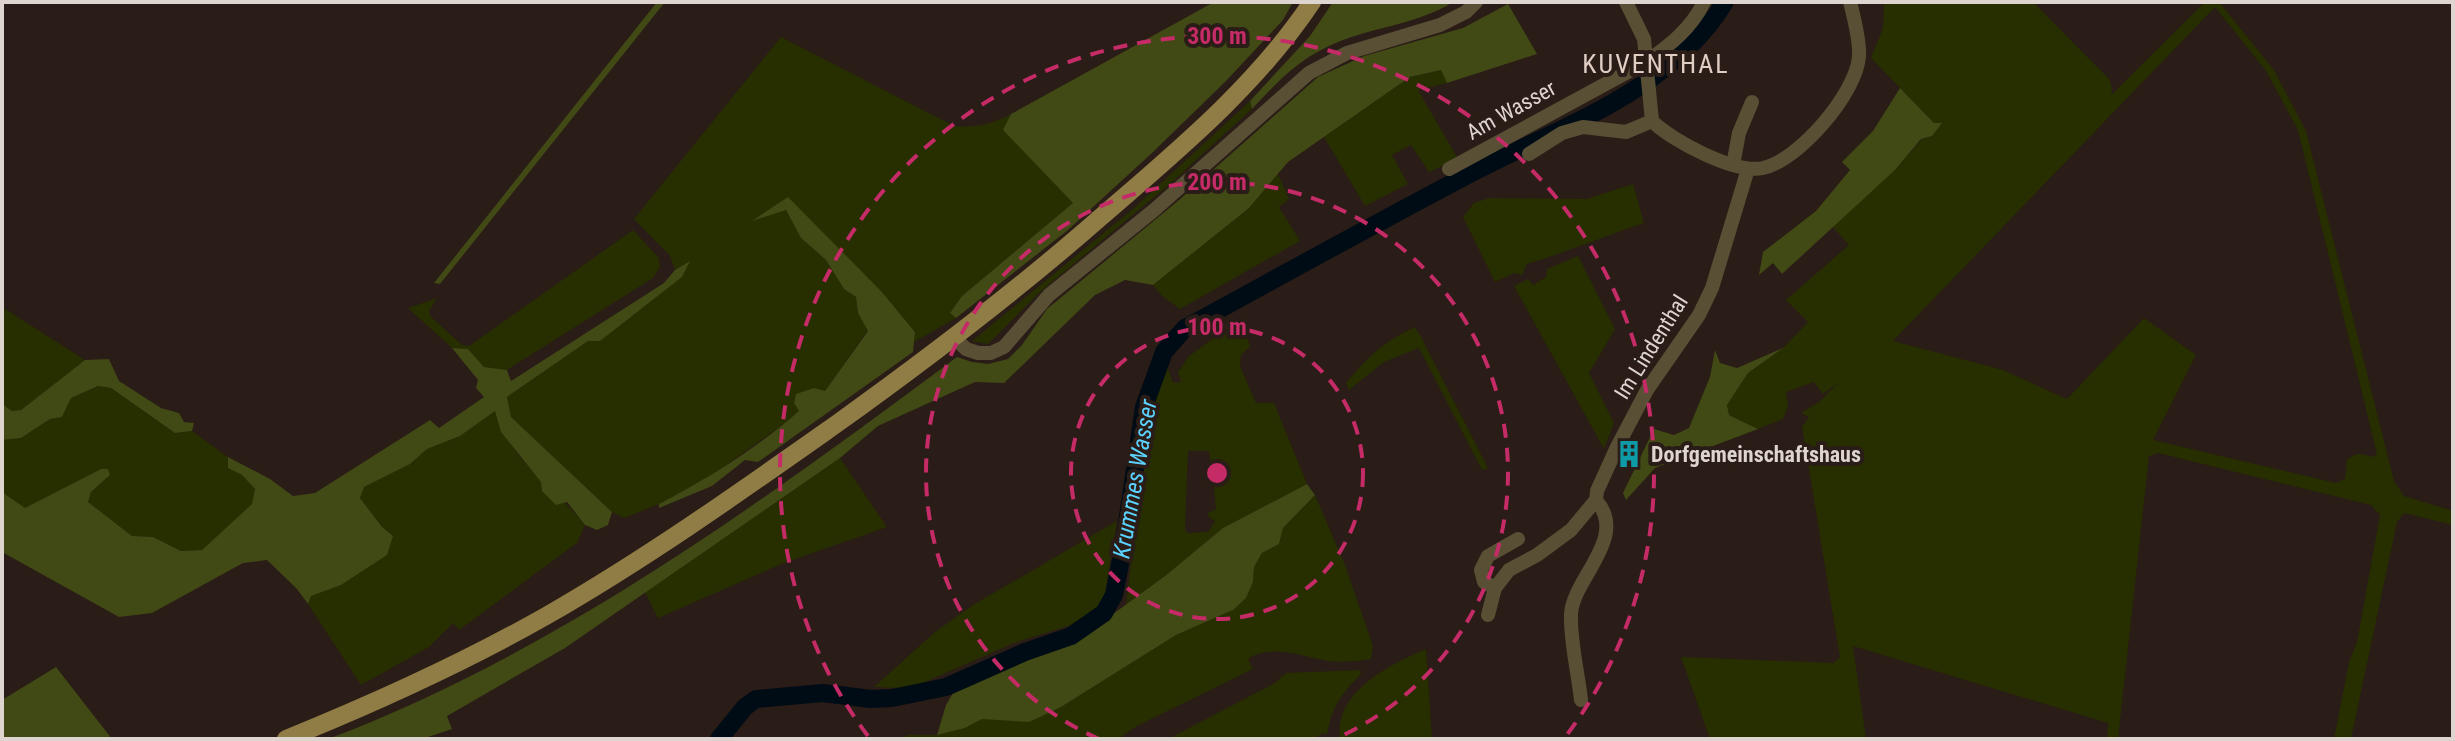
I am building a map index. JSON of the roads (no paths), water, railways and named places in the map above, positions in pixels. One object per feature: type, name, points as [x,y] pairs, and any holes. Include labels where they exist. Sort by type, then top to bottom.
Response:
[{"type":"main road","points":[[286,739],[380,701],[546,616],[750,487],[954,337],[1061,252],[1214,116],[1270,58],[1312,2]]},
{"type":"street","points":[[954,337],[966,349],[978,353],[991,353],[1004,347],[1049,295],[1153,211],[1309,73],[1347,53],[1440,25],[1466,12],[1476,2]]},
{"type":"street","points":[[1626,2],[1644,39],[1652,121],[1693,148],[1740,167],[1764,168],[1779,162],[1832,115],[1854,75],[1859,56],[1850,2]]},
{"type":"street","name":"Am Wasser","points":[[1449,169],[1646,70],[1687,29],[1704,2]]},
{"type":"street","name":"Im Lindenthal","points":[[1596,500],[1617,447],[1647,390],[1699,315],[1712,288],[1740,167],[1739,133],[1752,102]]},
{"type":"street","points":[[1529,154],[1562,133],[1583,127],[1626,132],[1652,121]]},
{"type":"street","points":[[1488,615],[1495,588],[1509,570],[1537,555],[1571,530],[1596,500],[1604,517],[1605,538],[1571,612],[1581,700]]},
{"type":"street","points":[[1495,588],[1484,582],[1481,570],[1488,556],[1518,539]]},
{"type":"waterway","name":"Krummes Wasser","points":[[719,739],[745,707],[756,699],[823,693],[871,699],[892,698],[946,687],[1025,652],[1071,636],[1104,613],[1114,595],[1124,544],[1144,407],[1164,352],[1185,328],[1427,196],[1641,86],[1701,34],[1725,2]]},
{"type":"place","name":"Dorfgemeinschaftshaus","points":[[1629,454]]},
{"type":"district","name":"KUVENTHAL","points":[[1656,64]]}]
